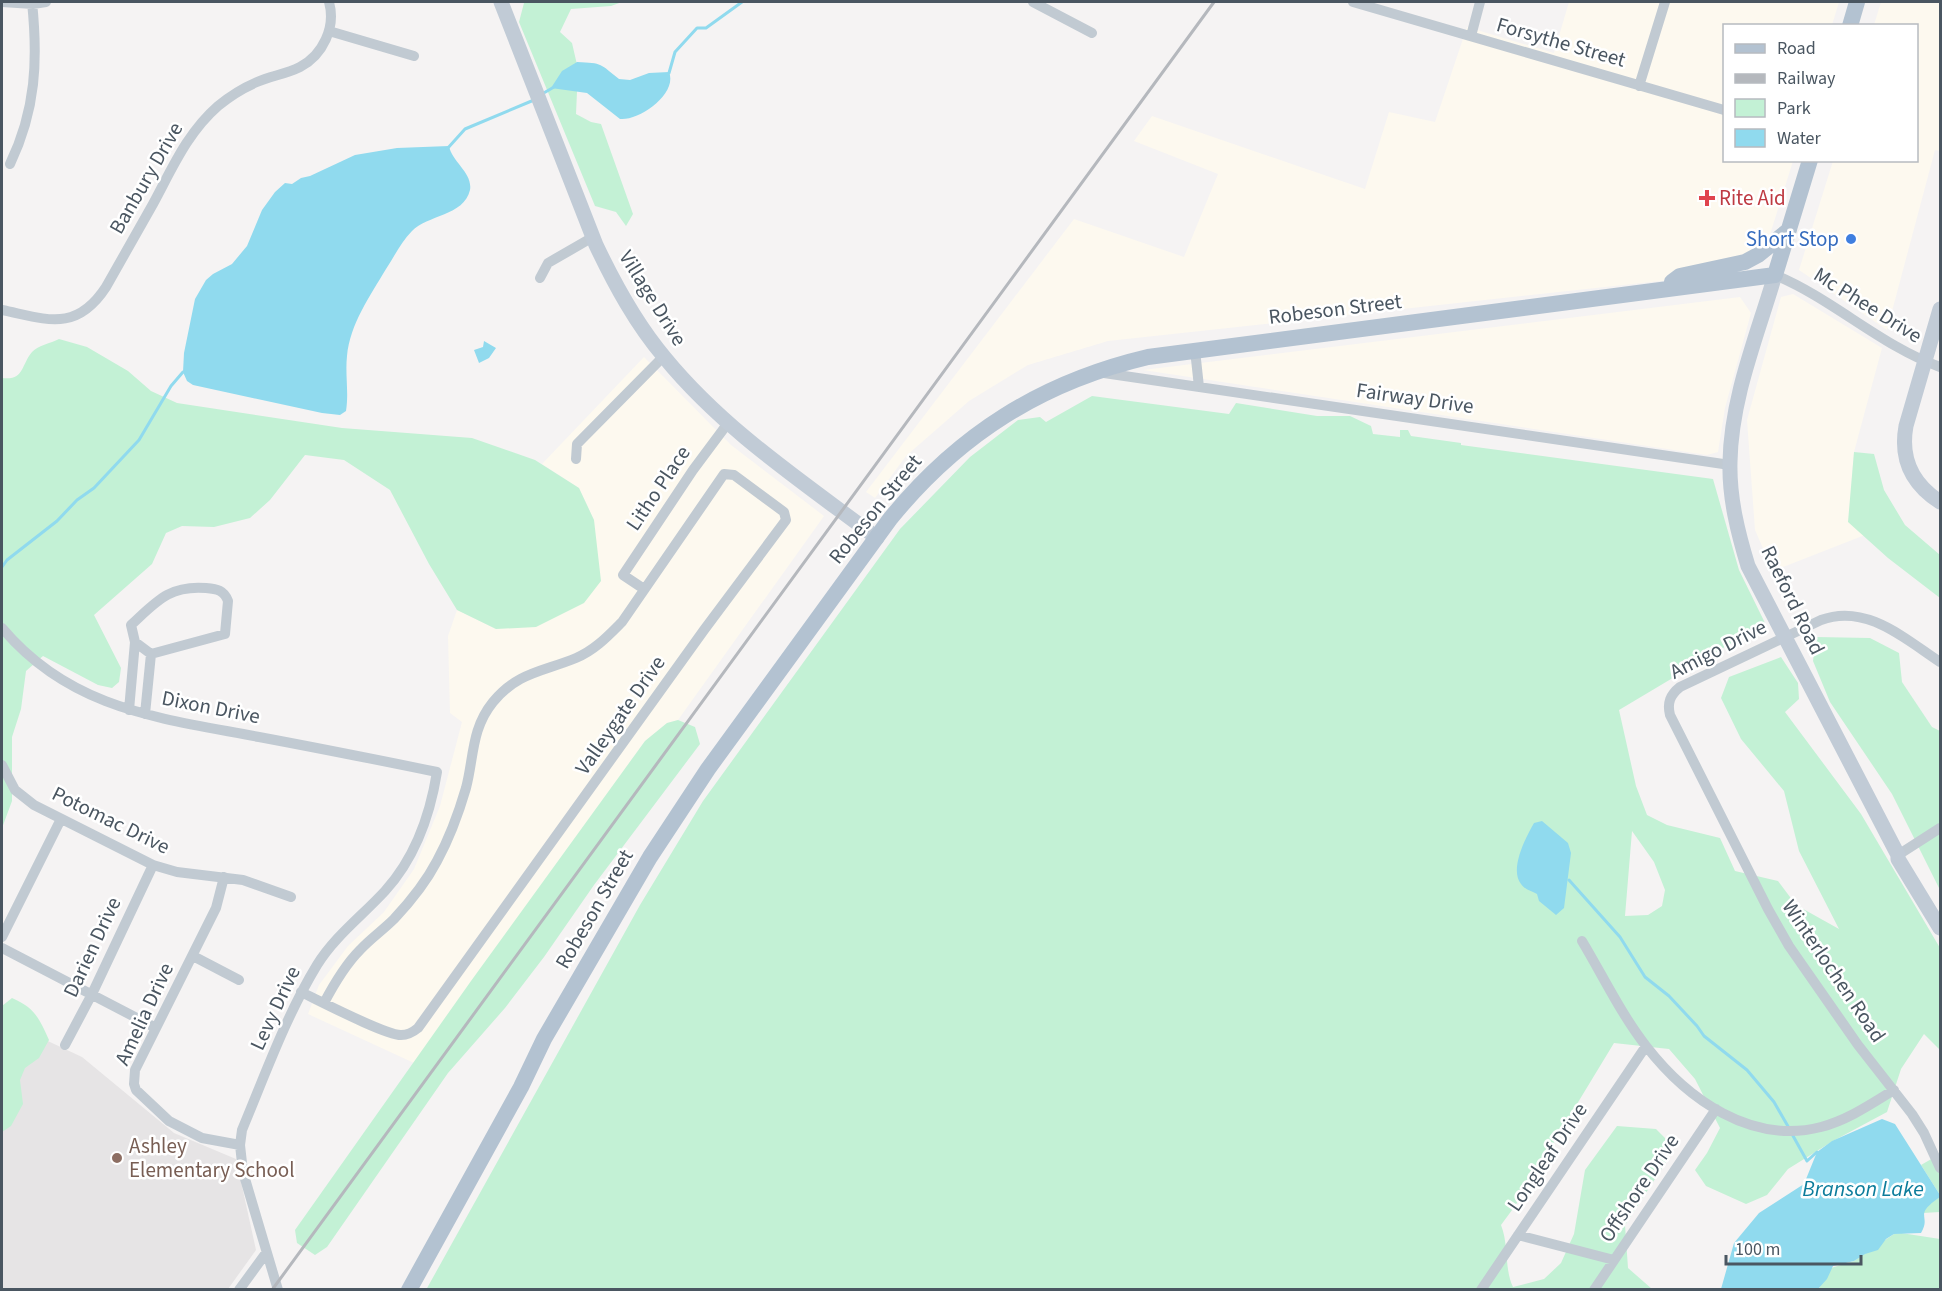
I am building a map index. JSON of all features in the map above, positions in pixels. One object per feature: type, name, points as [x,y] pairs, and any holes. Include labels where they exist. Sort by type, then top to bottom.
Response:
[{"type":"main road","name":"Village Drive","points":[[501,2],[593,237],[628,307],[663,357],[686,383],[757,448],[877,538]]},
{"type":"main road","points":[[1851,24],[1857,2]]},
{"type":"main road","name":"Raeford Road","points":[[1809,162],[1738,399],[1733,423],[1730,465],[1734,513],[1748,566],[1898,855],[1898,859],[1941,928]]},
{"type":"main road","points":[[1660,290],[1680,276],[1745,262],[1758,255],[1789,230]]},
{"type":"main road","name":"Robeson Street","points":[[409,1290],[521,1087],[544,1039],[650,857],[708,768],[910,495],[931,473],[977,433],[1029,400],[1095,372],[1148,357],[1775,275]]},
{"type":"main road","points":[[1941,309],[1904,438],[1905,456],[1911,473],[1918,484],[1941,502]]},
{"type":"street","points":[[2,2],[46,2]]},
{"type":"street","points":[[329,2],[331,14],[329,31],[414,56]]},
{"type":"street","points":[[1033,2],[1092,33]]},
{"type":"street","name":"Forsythe Street","points":[[1353,2],[1723,109]]},
{"type":"street","points":[[1471,36],[1480,2]]},
{"type":"street","points":[[1639,86],[1665,2]]},
{"type":"street","points":[[10,164],[23,132],[34,84],[36,37],[33,3]]},
{"type":"street","name":"Banbury Drive","points":[[2,310],[53,321],[71,317],[87,309],[106,287],[182,149],[204,120],[240,91],[308,62],[322,47],[329,31]]},
{"type":"street","points":[[540,278],[548,263],[593,237]]},
{"type":"street","name":"Mc Phee Drive","points":[[1775,275],[1800,286],[1913,357],[1941,367]]},
{"type":"street","points":[[1195,350],[1199,387]]},
{"type":"street","points":[[576,459],[577,444],[663,357]]},
{"type":"street","name":"Fairway Drive","points":[[1095,372],[1730,465]]},
{"type":"street","name":"Litho Place","points":[[644,589],[623,576],[693,470],[728,423]]},
{"type":"street","name":"Valleygate Drive","points":[[302,992],[324,1003],[393,1035],[410,1034],[418,1028],[704,630],[786,520],[784,512],[734,475],[724,474],[622,622],[605,640],[578,657],[526,675],[506,687],[481,720],[474,737],[466,787],[437,861],[419,889],[393,920],[359,950],[338,978],[324,1003]]},
{"type":"street","points":[[129,710],[135,642],[131,626],[166,594],[175,590],[219,589],[225,594],[228,602],[225,634],[151,654]]},
{"type":"street","name":"Amigo Drive","points":[[1691,757],[1670,715],[1669,702],[1675,691],[1827,617],[1858,616],[1886,627],[1941,662]]},
{"type":"street","name":"Dixon Drive","points":[[2,628],[23,652],[59,679],[108,704],[163,720],[437,772]]},
{"type":"street","points":[[135,642],[151,654]]},
{"type":"street","points":[[145,714],[151,654]]},
{"type":"street","name":"Winterlochen Road","points":[[1691,757],[1768,909],[1790,946],[1858,1045],[1894,1090],[1924,1133],[1941,1168]]},
{"type":"street","name":"Potomac Drive","points":[[2,765],[15,790],[34,805],[153,865],[177,872],[243,880],[291,897]]},
{"type":"street","name":"Levy Drive","points":[[278,1290],[243,1172],[240,1145],[242,1130],[302,992],[319,962],[341,934],[398,875],[422,831],[433,798],[437,772]]},
{"type":"street","points":[[2,937],[61,819]]},
{"type":"street","points":[[1898,855],[1941,828]]},
{"type":"street","name":"Darien Drive","points":[[65,1045],[92,994],[153,865]]},
{"type":"street","name":"Amelia Drive","points":[[224,877],[216,908],[135,1070],[134,1084],[140,1095],[169,1121],[202,1138],[240,1145]]},
{"type":"street","points":[[1582,941],[1630,1024],[1646,1046],[1679,1082],[1716,1109],[1742,1123],[1760,1129],[1781,1131],[1802,1131],[1826,1126],[1849,1117],[1894,1090]]},
{"type":"street","points":[[2,948],[156,1028]]},
{"type":"street","points":[[193,956],[238,980]]},
{"type":"street","name":"Longleaf Drive","points":[[1481,1290],[1646,1046]]},
{"type":"street","name":"Offshore Drive","points":[[1594,1290],[1716,1109]]},
{"type":"street","points":[[1518,1235],[1614,1260]]},
{"type":"street","points":[[239,1290],[266,1253]]},
{"type":"shaded area","points":[[1569,2],[1839,2],[1832,24],[1723,24],[1723,162],[1793,162],[1763,257],[1734,273],[1108,341],[1028,365],[969,401],[906,456],[875,498],[866,492],[1074,219],[1184,257],[1218,174],[1134,141],[1152,116],[1365,189],[1389,112],[1435,122],[1467,27],[1554,53]]},
{"type":"shaded area","points":[[1881,2],[1940,2],[1940,151],[1935,150],[1887,330],[1799,270],[1833,162],[1918,162],[1918,24],[1874,24]]},
{"type":"shaded area","points":[[1793,294],[1882,348],[1854,452],[1851,491],[1893,524],[1773,571],[1755,530],[1747,420],[1781,297]]},
{"type":"shaded area","points":[[1740,297],[1751,313],[1725,408],[1718,452],[1707,455],[1143,370]]},
{"type":"shaded area","points":[[644,357],[731,445],[824,516],[678,720],[667,723],[645,741],[414,1063],[308,1014],[319,985],[348,946],[384,912],[414,869],[440,806],[462,722],[450,713],[448,636],[457,610],[496,629],[594,520],[579,488],[542,464]]},
{"type":"shaded area","name":"Ashley Elementary School","points":[[20,1028],[82,1057],[174,1133],[236,1159],[256,1250],[228,1289],[2,1290],[2,1061]]},
{"type":"green space","points":[[622,2],[611,6],[571,9],[560,32],[572,43],[578,69],[576,114],[591,122],[601,124],[633,214],[626,226],[616,212],[595,206],[519,22],[524,3]]},
{"type":"green space","points":[[59,339],[87,347],[128,371],[151,391],[177,403],[342,428],[472,438],[535,460],[579,488],[594,520],[601,581],[584,603],[536,627],[496,629],[457,610],[429,564],[390,490],[344,460],[305,455],[270,500],[250,518],[214,527],[182,526],[166,533],[152,564],[94,615],[121,668],[119,682],[112,688],[98,685],[43,656],[26,671],[21,709],[12,737],[12,801],[2,828],[2,378],[18,375],[34,350]]},
{"type":"green space","points":[[1092,396],[1229,414],[1236,403],[1317,416],[1350,416],[1371,426],[1373,434],[1400,437],[1400,430],[1408,430],[1411,436],[1461,443],[1461,445],[1713,479],[1739,570],[1765,623],[1619,710],[1636,786],[1647,815],[1667,825],[1720,838],[1735,871],[1778,881],[1796,905],[1839,929],[1799,851],[1784,791],[1741,739],[1721,698],[1729,677],[1781,657],[1798,683],[1799,699],[1785,712],[1861,814],[1940,948],[1940,1050],[1924,1034],[1901,1069],[1887,1112],[1833,1141],[1788,1169],[1767,1195],[1746,1204],[1706,1186],[1695,1170],[1720,1128],[1695,1079],[1669,1049],[1614,1043],[1515,1206],[1501,1225],[1508,1272],[1513,1287],[1544,1279],[1561,1263],[1574,1234],[1585,1170],[1617,1126],[1656,1129],[1670,1143],[1666,1162],[1625,1225],[1628,1268],[1652,1289],[426,1290],[640,905],[703,801],[900,529],[970,457],[1018,420],[1040,417],[1046,422]],"holes":[[[1632,831],[1654,862],[1665,890],[1662,906],[1648,915],[1625,916]]]},
{"type":"green space","points":[[1854,452],[1874,454],[1884,490],[1905,525],[1940,555],[1940,598],[1888,558],[1848,522]]},
{"type":"green space","points":[[1816,637],[1870,638],[1899,653],[1902,682],[1932,727],[1940,731],[1940,890],[1892,794],[1830,702],[1813,661]]},
{"type":"green space","points":[[678,720],[695,727],[700,744],[505,1008],[448,1073],[327,1247],[315,1255],[297,1243],[295,1230],[471,981],[645,741],[667,723]]},
{"type":"green space","points":[[12,998],[35,1014],[49,1040],[39,1058],[25,1068],[20,1080],[23,1104],[11,1126],[2,1132],[2,1006]]},
{"type":"green space","points":[[1940,1154],[1940,1195],[1921,1165]]},
{"type":"green space","points":[[1940,1197],[1940,1212],[1923,1213],[1927,1205]]},
{"type":"green space","points":[[1894,1234],[1940,1239],[1940,1289],[1818,1290],[1831,1268],[1854,1261]]},
{"type":"water","points":[[577,62],[601,65],[619,79],[630,80],[649,73],[669,72],[668,89],[646,111],[637,116],[620,119],[587,93],[551,88],[562,71]]},
{"type":"water","points":[[449,146],[468,178],[470,190],[461,205],[412,231],[367,300],[356,322],[349,344],[346,411],[340,415],[322,413],[193,385],[187,381],[183,372],[184,353],[195,299],[206,280],[232,264],[247,246],[262,210],[285,183],[292,184],[355,155],[397,148]]},
{"type":"water","points":[[484,341],[496,348],[489,358],[479,363],[474,350],[483,347]]},
{"type":"water","points":[[1542,821],[1568,843],[1571,853],[1564,908],[1556,915],[1539,901],[1537,894],[1522,886],[1518,878],[1518,862],[1523,844],[1534,823]]},
{"type":"water","name":"Branson Lake","points":[[1882,1119],[1895,1124],[1940,1195],[1925,1212],[1925,1222],[1921,1233],[1894,1234],[1886,1239],[1878,1250],[1854,1261],[1833,1266],[1827,1279],[1818,1289],[1721,1289],[1734,1243],[1759,1213],[1804,1184],[1817,1152],[1832,1141]]},
{"type":"waterway","points":[[669,73],[675,52],[697,28],[706,28],[742,2]]},
{"type":"waterway","points":[[542,94],[554,87]]},
{"type":"waterway","points":[[447,149],[465,129],[534,100]]},
{"type":"waterway","points":[[2,567],[7,560],[57,521],[77,500],[94,488],[139,440],[171,386],[185,372]]},
{"type":"waterway","points":[[1569,880],[1620,937],[1645,977],[1669,996],[1704,1036],[1747,1070],[1774,1102],[1789,1128]]},
{"type":"waterway","points":[[1792,1134],[1807,1161],[1817,1152]]},
{"type":"railway","points":[[272,1290],[1214,2]]},
{"type":"place","name":"Rite Aid","points":[[1707,198]]},
{"type":"place","name":"Short Stop","points":[[1851,239]]},
{"type":"place","name":"Ashley Elementary School","points":[[117,1158]]}]
